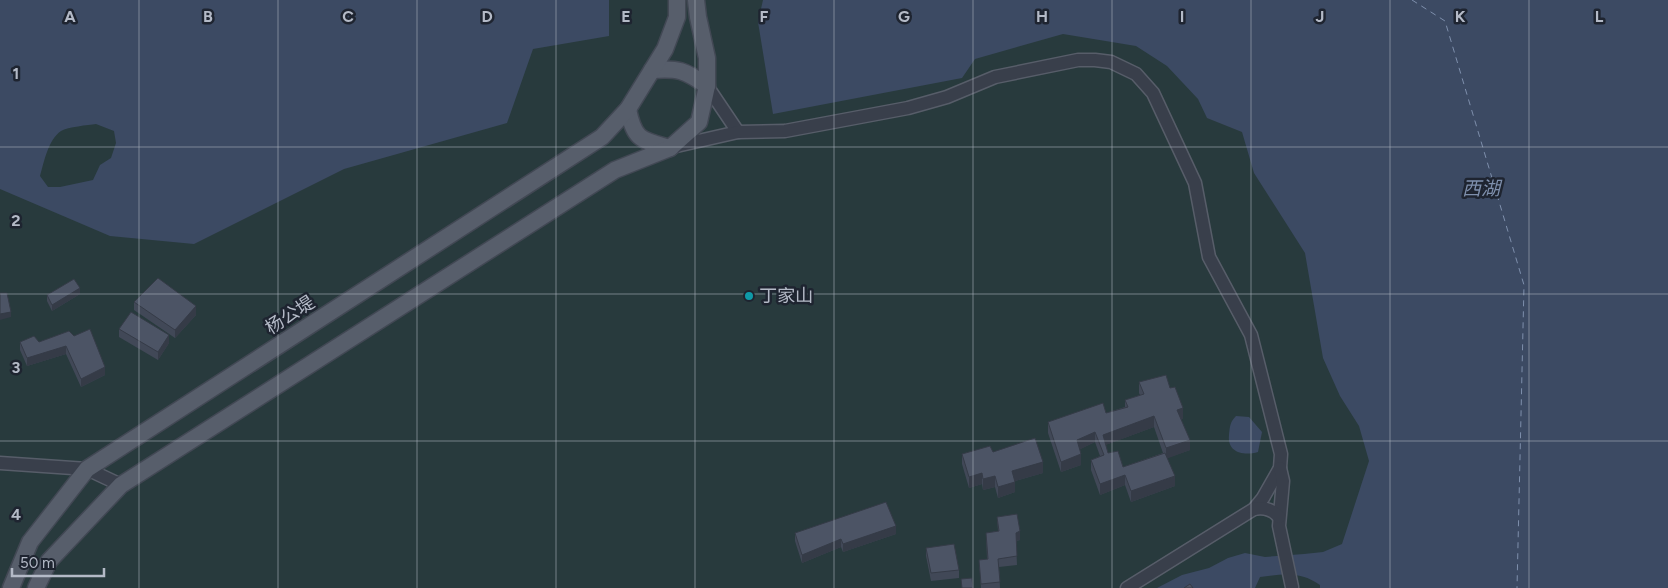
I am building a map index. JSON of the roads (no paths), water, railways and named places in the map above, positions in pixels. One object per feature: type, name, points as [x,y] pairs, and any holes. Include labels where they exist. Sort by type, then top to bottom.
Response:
[{"type":"main road","name":"杨公堤","points":[[11,588],[30,542],[87,469],[602,137],[628,109],[665,49],[677,17],[677,0]]},
{"type":"main road","points":[[36,588],[49,561],[121,485],[615,170],[670,148],[699,122],[707,86],[707,58],[696,0]]},
{"type":"main road","points":[[652,70],[669,69],[690,73],[707,86]]},
{"type":"main road","points":[[628,109],[632,128],[644,140],[670,148]]},
{"type":"street","points":[[670,148],[738,132],[786,131],[908,108],[947,97],[995,76],[1078,60],[1111,62],[1136,74],[1153,93],[1195,184],[1209,257],[1251,335],[1281,454],[1282,502],[1279,521],[1292,587]]},
{"type":"street","points":[[707,86],[738,132]]},
{"type":"street","points":[[0,463],[87,469],[121,485]]},
{"type":"street","points":[[1127,588],[1254,509],[1280,468]]},
{"type":"street","points":[[1254,509],[1268,509],[1279,521]]},
{"type":"water","points":[[0,0],[609,0],[609,36],[533,49],[507,123],[344,169],[194,244],[110,236],[0,189]],"holes":[[[96,124],[114,131],[116,143],[111,158],[100,165],[93,180],[60,187],[48,187],[40,176],[50,146],[61,131],[73,127]]]},
{"type":"water","name":"西湖","points":[[763,0],[1668,0],[1668,588],[1320,588],[1320,585],[1306,577],[1284,575],[1260,577],[1255,588],[1157,588],[1182,575],[1209,568],[1228,558],[1245,553],[1265,557],[1304,554],[1323,552],[1342,544],[1369,461],[1359,426],[1340,396],[1323,358],[1305,253],[1254,173],[1242,132],[1207,118],[1198,99],[1167,66],[1136,46],[1063,34],[975,59],[962,78],[773,114],[758,22]]},
{"type":"water","points":[[1236,416],[1249,417],[1262,432],[1258,452],[1242,453],[1231,446],[1229,441],[1230,427]]},
{"type":"place","name":"丁家山","points":[[749,296]]}]
